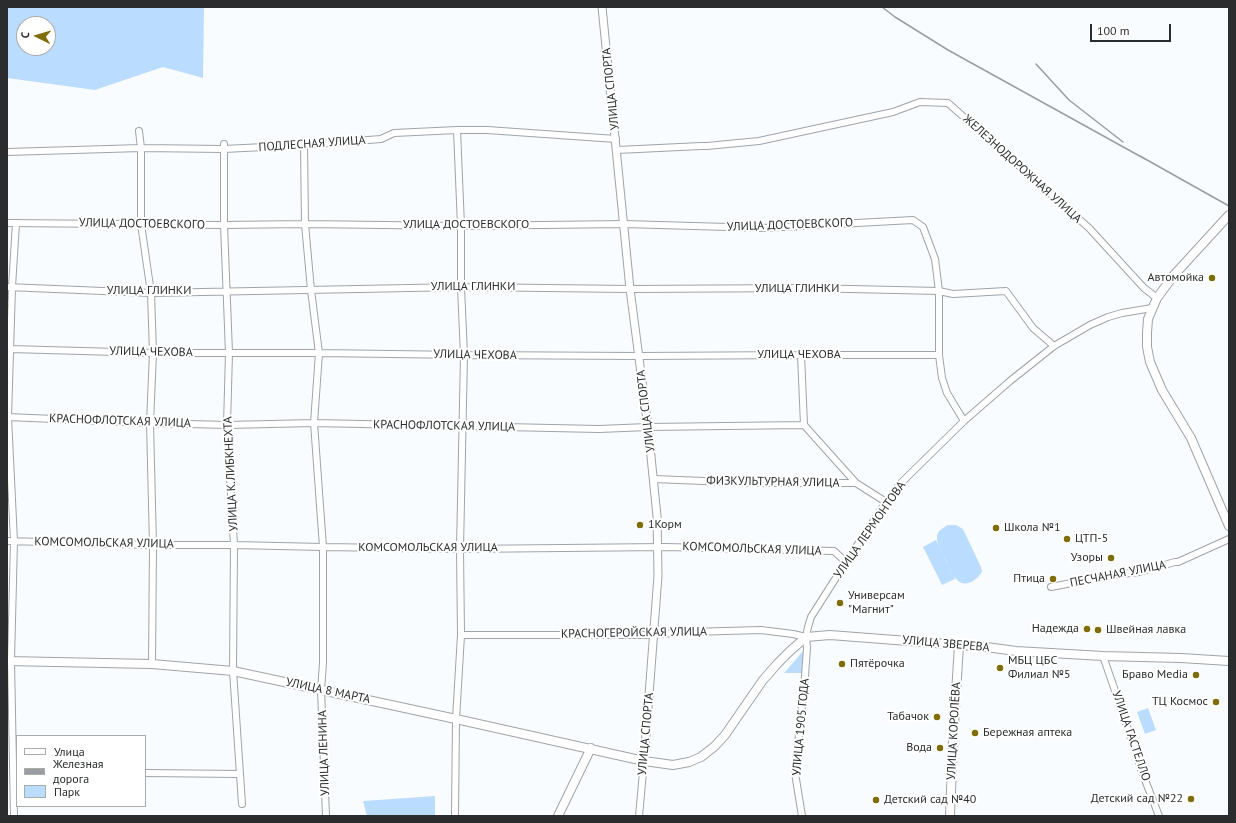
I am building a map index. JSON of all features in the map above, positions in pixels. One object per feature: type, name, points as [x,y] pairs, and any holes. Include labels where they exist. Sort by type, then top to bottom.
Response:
[{"type":"main road","points":[[1228,521],[1191,438],[1162,390],[1150,362],[1146,333],[1148,319],[1157,298],[1174,275],[1229,215]]},
{"type":"main road","name":"УЛИЦА ЗВЕРЕВА","points":[[806,637],[830,635],[986,647],[1016,651],[1229,661]]},
{"type":"main road","points":[[644,761],[673,765],[689,762],[701,757],[725,735],[763,680],[778,663],[806,637]]},
{"type":"main road","name":"УЛИЦА КОРОЛЁВА","points":[[950,816],[959,645]]},
{"type":"main road","name":"УЛИЦА 8 МАРТА","points":[[9,661],[152,664],[233,671],[591,748],[644,761]]},
{"type":"main road","points":[[558,816],[591,748]]},
{"type":"street","name":"УЛИЦА СПОРТА","points":[[602,7],[630,289],[654,479],[658,547],[658,576],[654,635],[639,816]]},
{"type":"street","name":"ЖЕЛЕЗНОДОРОЖНАЯ УЛИЦА","points":[[617,150],[707,146],[759,141],[894,112],[920,102],[948,103],[1089,228],[1144,288],[1157,298]]},
{"type":"street","name":"ПОДЛЕСНАЯ УЛИЦА","points":[[7,152],[304,145],[381,139],[394,133],[457,130],[487,130],[616,139]]},
{"type":"street","points":[[455,816],[456,719],[461,635],[460,549],[464,355],[457,130]]},
{"type":"street","points":[[139,131],[141,148],[141,224],[151,293],[153,353],[150,423],[153,545],[152,664]]},
{"type":"street","name":"УЛИЦА ЛЕНИНА","points":[[304,145],[305,224],[319,353],[314,423],[323,547],[322,690],[326,816]]},
{"type":"street","name":"УЛИЦА К.ЛИБКНЕХТА","points":[[224,147],[224,225],[229,353],[227,425],[234,545],[233,671],[242,804]]},
{"type":"street","name":"УЛИЦА ДОСТОЕВСКОГО","points":[[7,223],[461,226],[624,224],[763,228],[913,220],[923,227],[935,259],[939,291]]},
{"type":"street","points":[[14,816],[9,661],[14,541],[7,417],[10,349],[9,287],[16,223]]},
{"type":"street","name":"УЛИЦА ГЛИНКИ","points":[[9,287],[151,293],[226,290],[461,287],[630,289],[807,288],[939,291],[953,294],[1006,291],[1033,328],[1054,346]]},
{"type":"street","points":[[939,291],[939,356],[942,378],[947,393],[964,421]]},
{"type":"street","name":"УЛИЦА ЛЕРМОНТОВА","points":[[806,637],[811,617],[886,502],[915,468],[964,421],[1010,381],[1054,346],[1090,325],[1108,317],[1152,308]]},
{"type":"street","name":"УЛИЦА ЧЕХОВА","points":[[10,349],[153,353],[939,356]]},
{"type":"street","points":[[801,355],[804,425],[856,482]]},
{"type":"street","name":"КРАСНОФЛОТСКАЯ УЛИЦА","points":[[7,417],[227,425],[314,423],[599,429],[804,425]]},
{"type":"street","name":"ФИЗКУЛЬТУРНАЯ УЛИЦА","points":[[654,479],[755,483],[856,482],[886,502]]},
{"type":"street","name":"ПЕСЧАНАЯ УЛИЦА","points":[[1050,587],[1077,582],[1086,578],[1139,572],[1178,562],[1229,539]]},
{"type":"street","name":"КОМСОМОЛЬСКАЯ УЛИЦА","points":[[7,541],[153,545],[460,549],[658,547],[834,551],[846,562]]},
{"type":"street","name":"КРАСНОГЕРОЙСКАЯ УЛИЦА","points":[[461,635],[654,635],[689,632],[761,630],[806,637]]},
{"type":"street","name":"УЛИЦА 1905 ГОДА","points":[[802,816],[795,772],[806,676],[806,637]]},
{"type":"street","name":"УЛИЦА ГАСТЕЛЛО","points":[[1103,656],[1122,708],[1142,772],[1159,816]]},
{"type":"street","points":[[146,773],[240,774]]},
{"type":"green space","points":[[7,7],[204,7],[203,78],[163,67],[95,90],[7,78]]},
{"type":"green space","points":[[948,525],[956,525],[963,529],[981,567],[982,572],[977,578],[970,582],[963,583],[956,579],[939,545],[937,539],[938,532]]},
{"type":"green space","points":[[936,540],[955,579],[942,585],[923,547]]},
{"type":"green space","points":[[804,650],[803,673],[784,673]]},
{"type":"green space","points":[[1148,708],[1156,730],[1145,734],[1137,712]]},
{"type":"green space","points":[[435,796],[435,816],[367,816],[363,801]]},
{"type":"railway","points":[[882,7],[895,17],[948,50],[1145,159]]},
{"type":"railway","points":[[1036,64],[1069,100],[1123,142]]},
{"type":"railway","points":[[1140,156],[1229,206]]},
{"type":"place","name":"Автомойка","points":[[1212,278]]},
{"type":"place","name":"1Корм","points":[[640,525]]},
{"type":"place","name":"Школа №1","points":[[996,528]]},
{"type":"place","name":"ЦТП-5","points":[[1067,539]]},
{"type":"place","name":"Узоры","points":[[1111,558]]},
{"type":"place","name":"Птица","points":[[1053,579]]},
{"type":"place","name":"Универсам \"Магнит\"","points":[[840,603]]},
{"type":"place","name":"Надежда","points":[[1087,629]]},
{"type":"place","name":"Швейная лавка","points":[[1098,630]]},
{"type":"place","name":"Пятёрочка","points":[[842,664]]},
{"type":"place","name":"МБЦ ЦБС Филиал №5","points":[[1000,668]]},
{"type":"place","name":"Браво Media","points":[[1196,675]]},
{"type":"place","name":"ТЦ Космос","points":[[1216,702]]},
{"type":"place","name":"Табачок","points":[[937,717]]},
{"type":"place","name":"Бережная аптека","points":[[975,733]]},
{"type":"place","name":"Вода","points":[[940,748]]},
{"type":"place","name":"Детский сад №22","points":[[1191,799]]},
{"type":"place","name":"Детский сад №40","points":[[876,800]]}]
